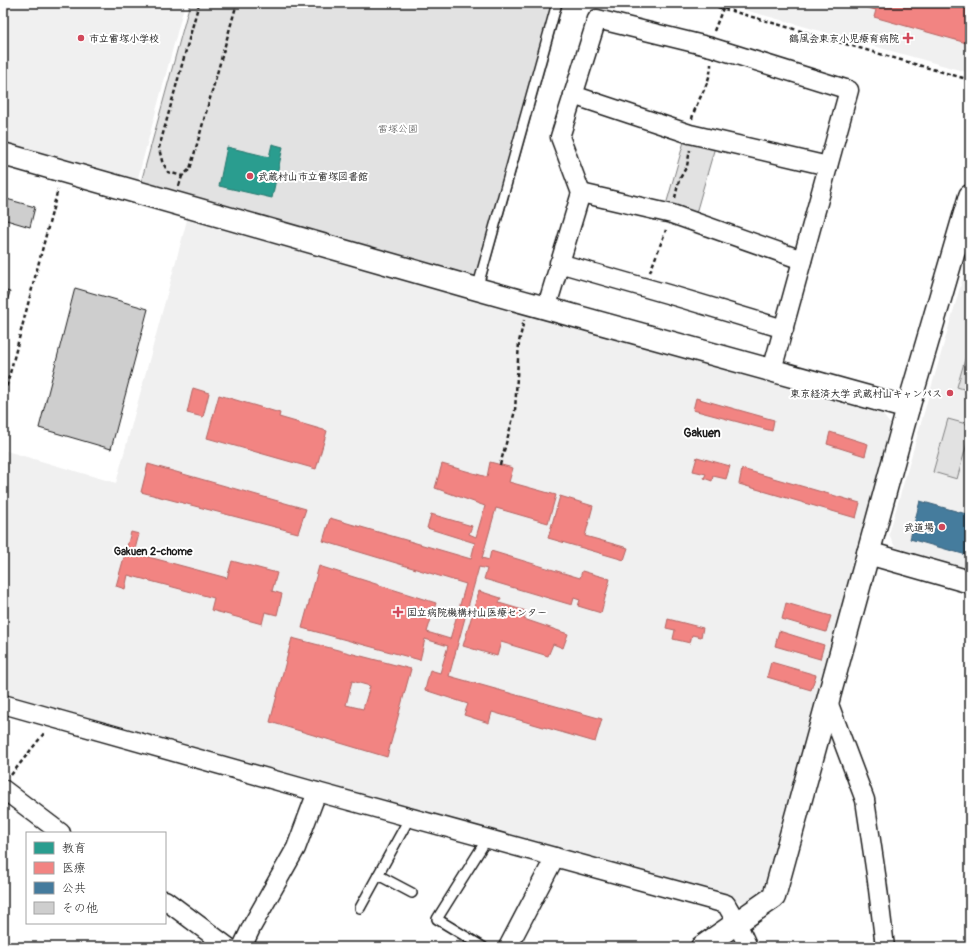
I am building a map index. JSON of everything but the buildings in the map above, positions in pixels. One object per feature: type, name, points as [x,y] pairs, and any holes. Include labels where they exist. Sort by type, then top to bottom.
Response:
[{"type":"street","points":[[536,311],[559,263],[581,192],[560,137],[597,19],[711,47],[849,90],[772,370]]},
{"type":"street","points":[[573,95],[690,134],[828,166]]},
{"type":"street","points":[[3,154],[477,289],[536,311],[772,370],[908,408]]},
{"type":"street","points":[[581,192],[672,214],[802,260]]},
{"type":"street","points":[[702,947],[774,897],[827,699],[908,408],[970,196]]},
{"type":"street","points":[[559,263],[671,295],[784,330]]},
{"type":"street","points":[[868,554],[970,582]]},
{"type":"street","points":[[827,699],[865,800],[885,947]]},
{"type":"street","points":[[3,704],[726,904],[748,947]]},
{"type":"street","points":[[5,784],[60,832]]},
{"type":"street","points":[[242,947],[252,926],[296,848],[317,792]]},
{"type":"street","points":[[508,947],[555,857]]},
{"type":"street","points":[[166,901],[228,947]]},
{"type":"lane","points":[[477,289],[557,3]]},
{"type":"lane","points":[[360,908],[410,817]]},
{"type":"lane","points":[[483,947],[437,919],[487,838]]},
{"type":"lane","points":[[378,875],[412,893]]},
{"type":"path","points":[[199,3],[159,148],[162,161],[168,172],[182,176],[190,169],[237,3]]},
{"type":"path","points":[[704,3],[970,80]]},
{"type":"path","points":[[3,400],[63,171]]},
{"type":"path","points":[[500,465],[515,410],[519,342],[536,311]]},
{"type":"path","points":[[5,784],[56,719]]},
{"type":"shaded area","points":[[3,3],[185,3],[136,185],[3,147]]},
{"type":"shaded area","name":"鶴風会東京小児療育病院","points":[[720,3],[970,3],[970,73]]},
{"type":"shaded area","points":[[187,220],[880,411],[894,429],[767,890],[746,903],[3,693],[3,450],[116,483]]},
{"type":"shaded area","name":"東京経済大学 武蔵村山キャンパス","points":[[970,253],[970,569],[895,547],[889,534]]},
{"type":"green space","name":"雷塚公園","points":[[190,3],[563,3],[485,281],[140,186]]},
{"type":"green space","points":[[685,138],[715,147],[696,213],[666,205]]},
{"type":"green space","points":[[970,342],[970,391],[957,387]]},
{"type":"green space","points":[[948,419],[970,425],[970,433],[957,479],[933,472]]},
{"type":"place","name":"市立雷塚小学校","points":[[81,38]]},
{"type":"place","name":"鶴風会東京小児療育病院","points":[[908,38]]},
{"type":"place","name":"武蔵村山市立雷塚図書館","points":[[250,176]]},
{"type":"place","name":"東京経済大学 武蔵村山キャンパス","points":[[950,393]]},
{"type":"place","name":"武道場","points":[[942,527]]},
{"type":"place","name":"国立病院機構村山医療センター","points":[[398,612]]},
{"type":"district","name":"Gakuen","points":[[702,433]]},
{"type":"district","name":"Gakuen 2-chome","points":[[153,551]]}]
